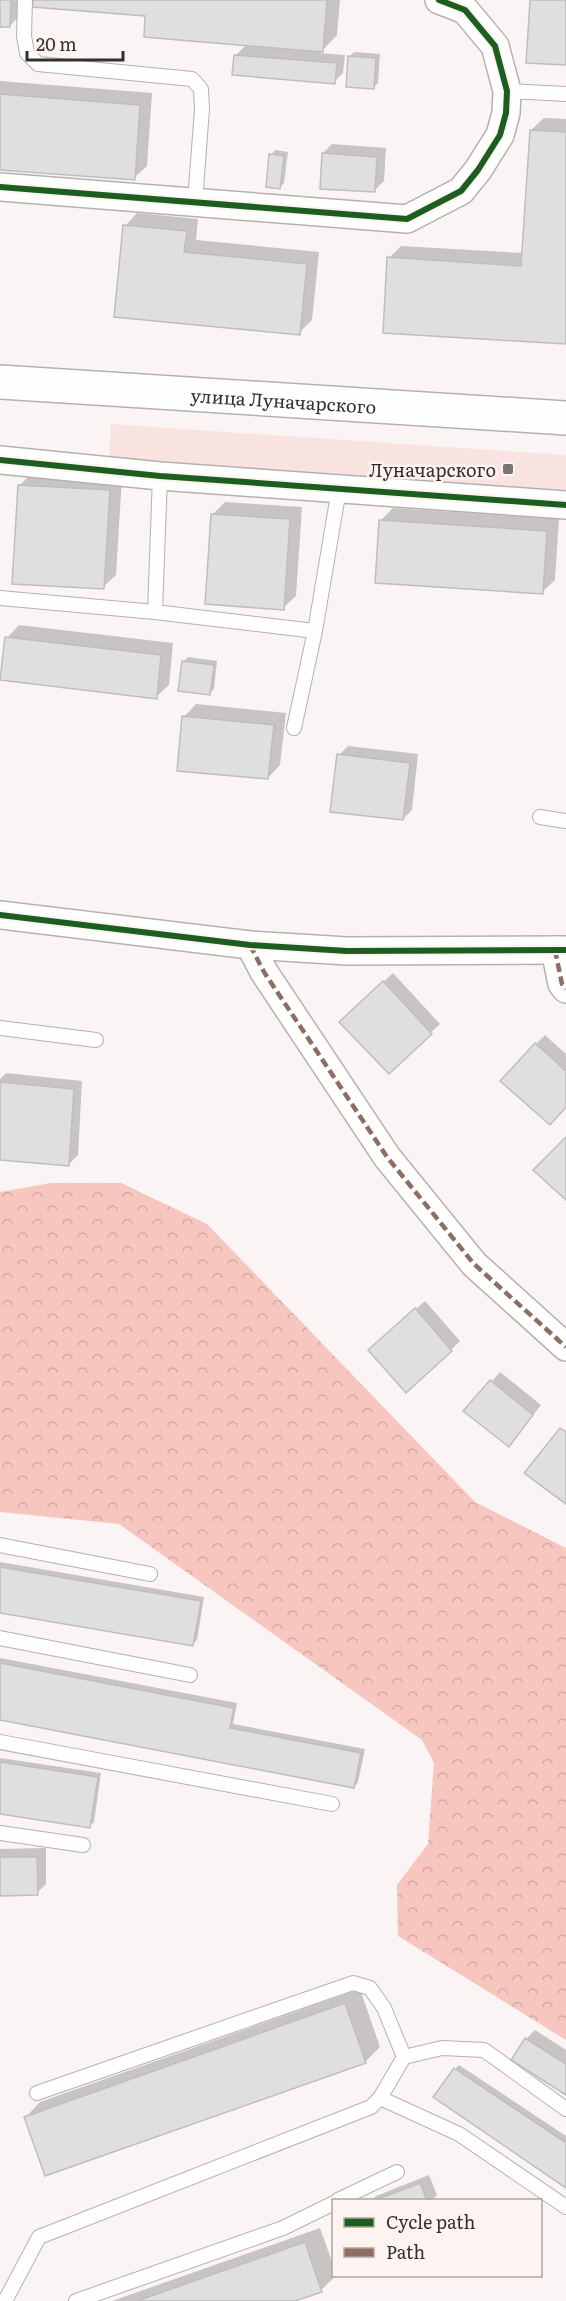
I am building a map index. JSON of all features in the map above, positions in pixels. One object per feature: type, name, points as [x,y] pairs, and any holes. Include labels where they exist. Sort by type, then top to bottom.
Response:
[{"type":"main road","name":"улица Луначарского","points":[[0,382],[566,418]]},
{"type":"street","points":[[0,187],[408,219],[461,191],[478,170],[500,135],[506,113],[507,91],[495,46],[465,10],[439,0]]},
{"type":"street","points":[[0,460],[160,476],[566,504]]},
{"type":"street","points":[[0,915],[250,945],[347,951],[560,950],[562,984],[566,988]]},
{"type":"street","points":[[250,945],[264,972],[387,1157],[474,1264],[566,1347]]},
{"type":"lane","points":[[26,0],[24,36],[27,53],[38,64],[192,79],[201,89],[202,109],[195,202]]},
{"type":"lane","points":[[507,91],[566,94]]},
{"type":"lane","points":[[154,612],[160,476]]},
{"type":"lane","points":[[294,728],[315,631],[339,489]]},
{"type":"lane","points":[[0,598],[154,612],[315,631]]},
{"type":"lane","points":[[540,816],[566,821]]},
{"type":"lane","points":[[0,1028],[96,1040]]},
{"type":"lane","points":[[0,1545],[150,1574]]},
{"type":"lane","points":[[0,1638],[190,1675]]},
{"type":"lane","points":[[0,1742],[332,1804]]},
{"type":"lane","points":[[0,1833],[83,1845]]},
{"type":"lane","points":[[37,2094],[353,1983],[370,1988],[380,2002],[405,2057]]},
{"type":"lane","points":[[5,2301],[39,2237],[371,2107],[380,2098],[405,2057],[442,2048],[484,2050],[566,2109]]},
{"type":"lane","points":[[380,2098],[459,2134],[566,2207]]},
{"type":"lane","points":[[340,2199],[397,2172]]},
{"type":"lane","points":[[76,2301],[283,2228],[332,2204]]},
{"type":"shaded area","points":[[111,424],[566,455],[566,493],[109,461]]},
{"type":"green space","points":[[51,1183],[121,1183],[207,1224],[475,1502],[566,1548],[566,2040],[398,1936],[397,1885],[428,1844],[434,1763],[422,1740],[119,1524],[0,1512],[0,1192]]},
{"type":"building","points":[[0,0],[11,0],[10,27],[0,27]]},
{"type":"building","points":[[33,0],[327,0],[323,52],[144,37],[145,16],[32,7]]},
{"type":"building","points":[[530,0],[566,0],[566,65],[526,63]]},
{"type":"building","points":[[234,55],[337,63],[335,84],[232,75]]},
{"type":"building","points":[[348,56],[376,58],[374,89],[346,87]]},
{"type":"building","points":[[0,94],[140,105],[135,180],[0,170]]},
{"type":"building","points":[[530,130],[566,132],[566,344],[383,333],[387,257],[521,266]]},
{"type":"building","points":[[322,153],[377,157],[375,192],[320,189]]},
{"type":"building","points":[[269,154],[284,156],[280,189],[266,187]]},
{"type":"building","points":[[123,225],[187,231],[184,252],[307,264],[300,335],[114,317]]},
{"type":"building","points":[[18,485],[110,490],[104,589],[12,584]]},
{"type":"building","points":[[211,514],[290,519],[284,610],[205,604]]},
{"type":"building","points":[[379,520],[547,531],[543,594],[375,583]]},
{"type":"building","points":[[5,637],[161,655],[157,699],[0,680]]},
{"type":"building","points":[[182,661],[214,665],[210,695],[178,691]]},
{"type":"building","points":[[182,716],[274,725],[268,779],[177,771]]},
{"type":"building","points":[[337,754],[410,763],[403,820],[330,812]]},
{"type":"building","points":[[383,981],[432,1034],[389,1074],[339,1022]]},
{"type":"building","points":[[535,1043],[566,1071],[566,1107],[550,1125],[500,1081]]},
{"type":"building","points":[[0,1082],[74,1089],[69,1166],[0,1160]]},
{"type":"building","points":[[566,1137],[566,1200],[533,1170]]},
{"type":"building","points":[[415,1308],[452,1351],[406,1393],[368,1350]]},
{"type":"building","points":[[490,1380],[533,1415],[509,1447],[463,1411]]},
{"type":"building","points":[[560,1428],[566,1432],[566,1504],[524,1473]]},
{"type":"building","points":[[0,1567],[201,1601],[193,1646],[0,1613]]},
{"type":"building","points":[[0,1663],[234,1708],[230,1728],[361,1753],[354,1788],[0,1720]]},
{"type":"building","points":[[0,1762],[98,1777],[90,1828],[0,1814]]},
{"type":"building","points":[[0,1857],[37,1857],[38,1895],[0,1896]]},
{"type":"building","points":[[345,2003],[366,2063],[45,2176],[24,2117]]},
{"type":"building","points":[[525,2038],[566,2064],[566,2095],[511,2060]]},
{"type":"building","points":[[454,2068],[566,2143],[566,2188],[433,2097]]},
{"type":"building","points":[[420,2183],[427,2199],[379,2199]]},
{"type":"building","points":[[305,2242],[322,2292],[295,2301],[137,2301]]},
{"type":"marked path","points":[[250,945],[264,972],[387,1157],[474,1264],[566,1347]]},
{"type":"marked path","points":[[555,950],[562,984],[566,989]]},
{"type":"cycle path","points":[[0,187],[407,219],[461,191],[478,170],[500,135],[506,113],[507,91],[495,46],[465,10],[439,0]]},
{"type":"cycle path","points":[[0,460],[160,476],[566,505]]},
{"type":"cycle path","points":[[0,915],[250,945],[347,951],[566,950]]},
{"type":"place","name":"Луначарского","points":[[508,469]]}]
